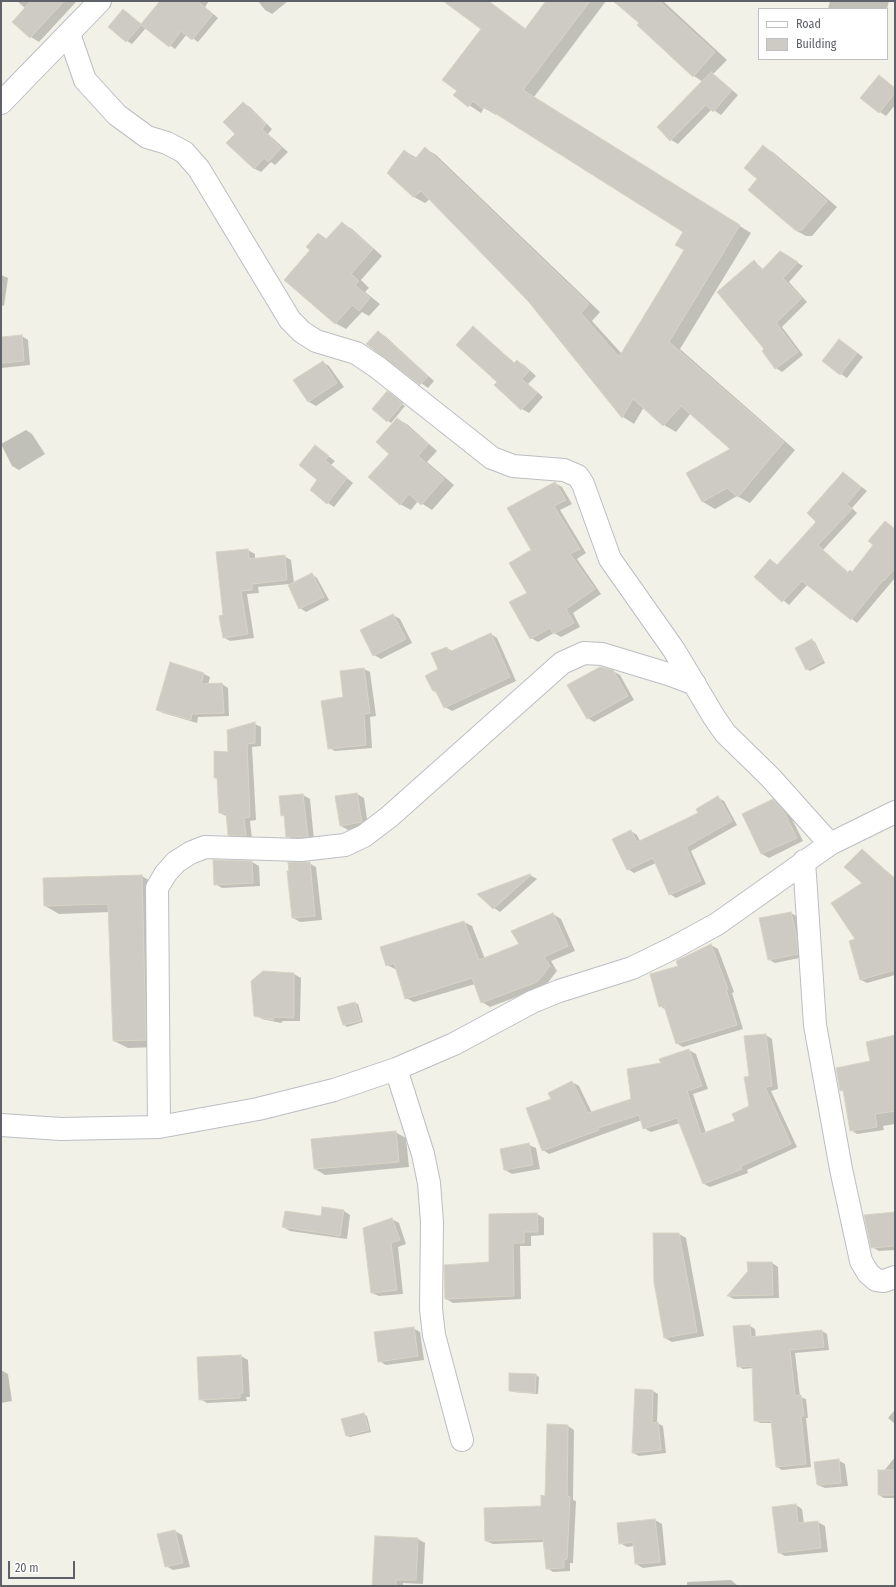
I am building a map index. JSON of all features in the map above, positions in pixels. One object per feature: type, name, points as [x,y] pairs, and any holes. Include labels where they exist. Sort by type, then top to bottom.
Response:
[{"type":"street","points":[[1,103],[100,1]]},
{"type":"street","points":[[69,34],[85,80],[117,115],[147,137],[167,143],[184,152],[198,169],[290,320],[302,332],[316,341],[356,353],[377,367],[492,458],[512,466],[564,470],[578,476],[583,484],[610,559],[674,650],[725,733],[770,777],[830,844]]},
{"type":"street","points":[[159,1127],[157,888],[166,873],[176,862],[190,853],[205,847],[301,850],[345,845],[364,836],[389,817],[562,663],[584,653],[602,654],[668,674],[695,684]]},
{"type":"street","points":[[1,1125],[61,1128],[159,1127],[258,1109],[334,1090],[396,1069],[454,1044],[532,1002],[559,990],[632,968],[675,947],[717,924],[830,844],[895,812]]},
{"type":"street","points":[[804,861],[815,1025],[841,1169],[861,1261],[868,1273],[876,1280],[884,1282],[895,1277]]},
{"type":"street","points":[[396,1069],[423,1154],[430,1183],[432,1222],[431,1309],[434,1335],[462,1440]]},
{"type":"building","points":[[31,1],[64,1],[30,38],[12,22]]},
{"type":"building","points":[[160,1],[197,1],[213,14],[192,40],[181,31],[169,47],[141,25],[126,42],[108,27],[123,9],[141,24]]},
{"type":"building","points":[[443,1],[488,1],[525,29],[546,1],[590,1],[523,90],[740,225],[669,342],[784,442],[738,497],[727,488],[702,502],[686,473],[730,449],[681,406],[663,426],[633,399],[622,418],[528,301],[421,191],[413,197],[387,173],[404,150],[415,159],[425,147],[589,304],[581,313],[619,357],[684,250],[675,245],[683,232],[485,107],[483,109],[473,101],[468,107],[453,95],[457,91],[442,80],[481,29]]},
{"type":"building","points":[[613,1],[659,1],[715,52],[693,77],[637,25],[639,23]]},
{"type":"building","points":[[711,72],[732,90],[713,112],[706,105],[670,141],[657,127]]},
{"type":"building","points":[[879,75],[895,88],[895,93],[879,113],[860,98]]},
{"type":"building","points":[[243,102],[266,124],[262,129],[281,148],[268,162],[264,158],[254,169],[226,143],[235,134],[223,122]]},
{"type":"building","points":[[763,145],[827,201],[802,230],[795,230],[748,190],[757,179],[744,168]]},
{"type":"building","points":[[342,222],[373,249],[351,274],[359,281],[355,285],[370,298],[359,311],[352,305],[335,324],[284,280],[310,250],[306,247],[318,233],[326,239]]},
{"type":"building","points":[[780,251],[798,262],[783,278],[802,298],[776,323],[798,352],[775,369],[762,351],[764,349],[717,292],[754,260],[762,270]]},
{"type":"building","points":[[473,326],[514,363],[517,360],[529,371],[522,379],[537,393],[521,410],[494,385],[497,382],[456,345]]},
{"type":"building","points":[[378,331],[428,376],[420,385],[366,344]]},
{"type":"building","points":[[22,335],[24,361],[2,363],[1,337]]},
{"type":"building","points":[[839,339],[857,353],[840,375],[822,361]]},
{"type":"building","points":[[323,361],[337,383],[308,402],[293,380]]},
{"type":"building","points":[[387,391],[403,403],[387,422],[372,409]]},
{"type":"building","points":[[397,418],[428,444],[418,456],[444,479],[421,505],[409,494],[400,505],[368,477],[389,454],[376,442]]},
{"type":"building","points":[[315,445],[329,456],[325,460],[347,478],[327,504],[310,490],[317,480],[299,465]]},
{"type":"building","points":[[843,472],[861,487],[847,504],[852,509],[818,545],[847,573],[850,570],[852,572],[873,545],[868,541],[885,521],[895,529],[895,568],[884,581],[883,580],[851,620],[802,581],[782,602],[754,577],[770,559],[777,565],[816,522],[807,513]]},
{"type":"building","points":[[555,482],[566,500],[554,506],[580,549],[570,554],[595,589],[566,609],[574,623],[553,634],[550,628],[530,639],[509,602],[527,593],[509,563],[531,550],[507,508]]},
{"type":"building","points":[[248,549],[249,559],[285,555],[287,580],[252,584],[252,590],[241,591],[248,634],[223,638],[219,616],[223,615],[216,552]]},
{"type":"building","points":[[312,573],[324,597],[299,609],[288,585]]},
{"type":"building","points":[[393,614],[406,639],[373,656],[360,630]]},
{"type":"building","points":[[491,633],[510,677],[444,708],[435,690],[433,691],[425,676],[438,669],[431,653],[447,647],[449,652]]},
{"type":"building","points":[[812,639],[823,661],[806,670],[795,648]]},
{"type":"building","points":[[170,662],[204,673],[201,684],[222,683],[224,713],[192,714],[191,720],[156,710]]},
{"type":"building","points":[[600,667],[613,670],[628,696],[587,719],[567,685]]},
{"type":"building","points":[[364,668],[370,713],[364,714],[366,745],[328,749],[321,701],[343,697],[340,671]]},
{"type":"building","points":[[255,722],[255,743],[247,744],[250,817],[244,818],[246,836],[228,835],[226,813],[219,813],[217,778],[214,778],[214,751],[228,752],[227,730]]},
{"type":"building","points":[[357,793],[362,822],[340,826],[335,796]]},
{"type":"building","points":[[303,794],[308,837],[286,837],[284,815],[281,816],[279,796]]},
{"type":"building","points":[[718,796],[732,821],[686,847],[701,881],[669,895],[653,858],[627,870],[612,839],[631,830],[637,842],[698,813],[696,809]]},
{"type":"building","points":[[773,799],[784,812],[797,838],[761,854],[742,814]]},
{"type":"building","points":[[862,849],[895,879],[895,970],[860,980],[849,941],[855,939],[831,903],[862,883],[844,867]]},
{"type":"building","points":[[213,860],[252,861],[253,883],[214,885]]},
{"type":"building","points":[[288,862],[310,862],[315,916],[292,918],[287,871],[289,871]]},
{"type":"building","points":[[530,874],[531,875],[493,909],[477,894]]},
{"type":"building","points":[[142,875],[146,1040],[113,1041],[108,904],[44,906],[43,878]]},
{"type":"building","points":[[791,912],[796,934],[798,954],[768,960],[759,918]]},
{"type":"building","points":[[553,913],[568,946],[544,957],[550,966],[537,982],[481,1003],[472,978],[405,999],[394,963],[386,966],[380,947],[464,921],[479,960],[519,944],[511,931]]},
{"type":"building","points":[[711,944],[728,989],[726,989],[737,1025],[676,1044],[664,1006],[659,1007],[650,974],[678,966],[676,961]]},
{"type":"building","points":[[263,971],[294,973],[294,1018],[275,1017],[273,1020],[254,1016],[251,981]]},
{"type":"building","points":[[355,1002],[361,1021],[343,1025],[337,1007]]},
{"type":"building","points":[[766,1034],[772,1086],[765,1087],[791,1144],[741,1166],[742,1169],[703,1184],[677,1118],[643,1129],[639,1115],[598,1128],[599,1130],[542,1151],[526,1108],[551,1099],[548,1093],[572,1081],[588,1113],[631,1099],[627,1069],[661,1063],[659,1059],[689,1049],[702,1086],[687,1091],[701,1134],[735,1121],[732,1114],[749,1106],[744,1077],[749,1076],[744,1036]]},
{"type":"building","points":[[895,1035],[895,1111],[875,1114],[877,1127],[850,1131],[843,1090],[840,1091],[836,1068],[870,1061],[866,1042]]},
{"type":"building","points":[[396,1131],[399,1162],[314,1169],[311,1139]]},
{"type":"building","points":[[529,1143],[533,1165],[504,1170],[500,1149]]},
{"type":"building","points":[[322,1207],[344,1210],[340,1236],[282,1227],[285,1211],[321,1216]]},
{"type":"building","points":[[895,1212],[895,1246],[871,1248],[864,1215]]},
{"type":"building","points":[[537,1213],[538,1232],[524,1232],[524,1243],[513,1243],[514,1296],[445,1299],[444,1265],[489,1262],[489,1214]]},
{"type":"building","points":[[392,1218],[400,1240],[391,1243],[397,1290],[371,1293],[363,1228]]},
{"type":"building","points":[[653,1233],[679,1233],[697,1332],[664,1338],[654,1282]]},
{"type":"building","points":[[747,1262],[772,1262],[773,1295],[727,1296],[748,1271]]},
{"type":"building","points":[[750,1325],[751,1337],[822,1330],[824,1347],[790,1350],[795,1396],[801,1395],[804,1416],[801,1416],[806,1464],[776,1467],[771,1421],[754,1421],[752,1366],[737,1367],[733,1326]]},
{"type":"building","points":[[414,1327],[418,1356],[378,1362],[374,1332]]},
{"type":"building","points":[[241,1355],[243,1393],[240,1393],[240,1398],[199,1400],[197,1357]]},
{"type":"building","points":[[509,1373],[536,1374],[535,1393],[509,1391]]},
{"type":"building","points":[[635,1389],[653,1390],[652,1423],[658,1422],[661,1450],[632,1453]]},
{"type":"building","points":[[364,1413],[369,1430],[346,1436],[341,1419]]},
{"type":"building","points":[[547,1424],[568,1425],[567,1496],[570,1497],[567,1559],[564,1560],[564,1568],[546,1569],[543,1539],[485,1541],[484,1508],[541,1506],[541,1495],[545,1496]]},
{"type":"building","points":[[839,1459],[841,1483],[817,1485],[814,1462]]},
{"type":"building","points":[[878,1470],[895,1470],[895,1495],[878,1495]]},
{"type":"building","points":[[796,1504],[798,1523],[818,1521],[821,1548],[778,1553],[772,1507]]},
{"type":"building","points":[[655,1519],[660,1562],[635,1564],[633,1542],[619,1544],[617,1523]]},
{"type":"building","points":[[175,1530],[183,1563],[165,1567],[157,1534]]},
{"type":"building","points":[[375,1536],[418,1538],[416,1580],[396,1580],[396,1586],[372,1586]]}]
